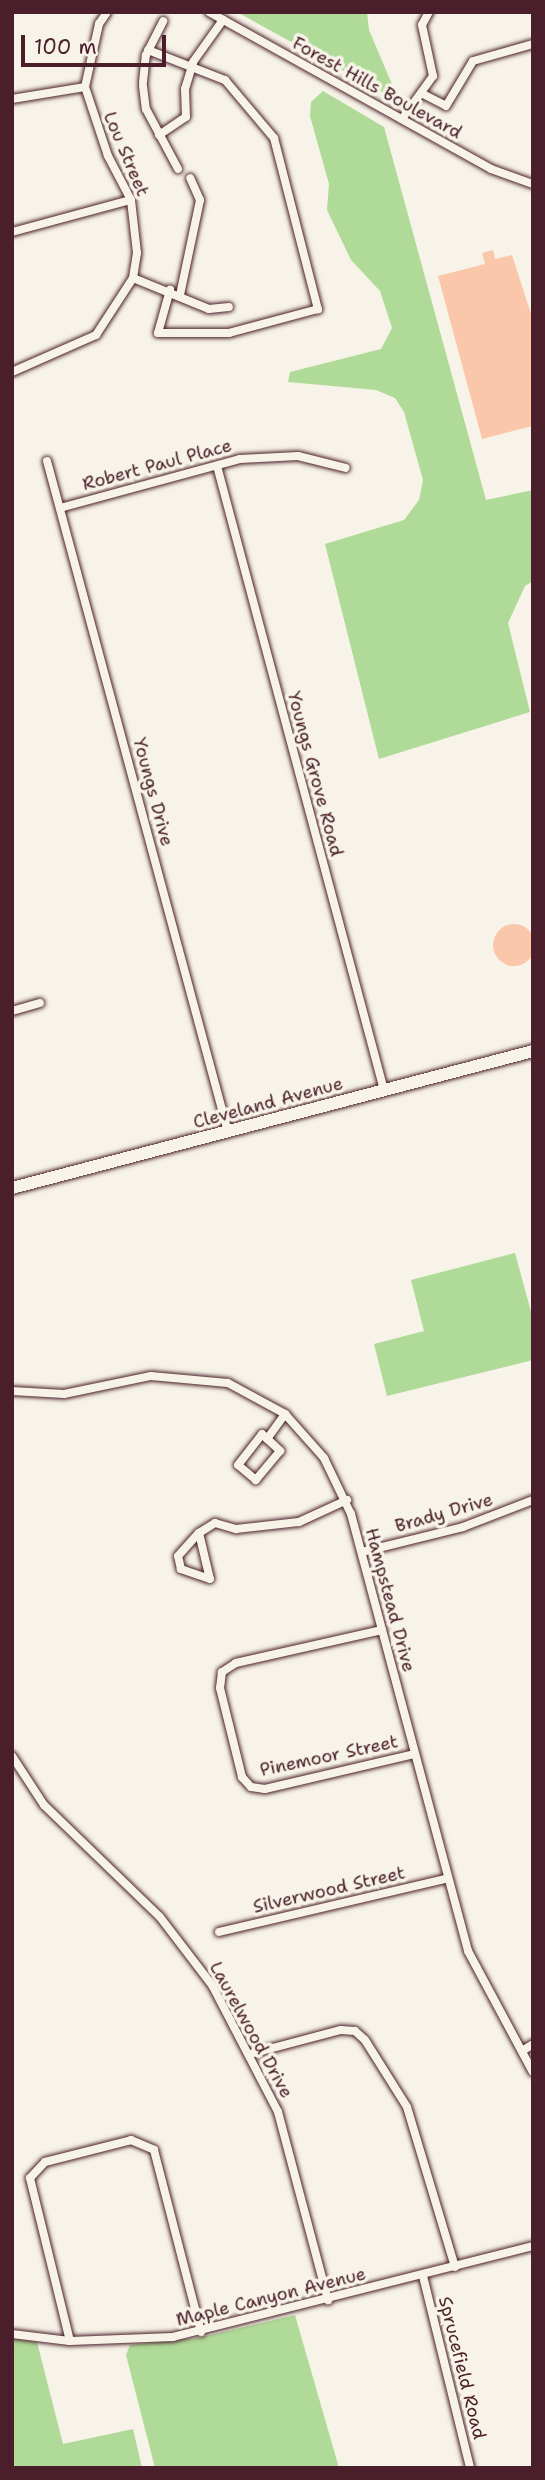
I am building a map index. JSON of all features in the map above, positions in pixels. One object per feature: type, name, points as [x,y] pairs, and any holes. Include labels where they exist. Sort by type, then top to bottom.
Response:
[{"type":"main road","name":"Cleveland Avenue","points":[[12,1188],[533,1051]]},
{"type":"street","points":[[12,99],[85,87],[99,24],[107,12]]},
{"type":"street","name":"Forest Hills Boulevard","points":[[209,12],[491,169],[533,184]]},
{"type":"street","points":[[402,120],[433,76],[422,24],[429,12]]},
{"type":"street","points":[[159,135],[186,117],[185,89],[192,65],[223,20]]},
{"type":"street","points":[[163,21],[148,50],[143,84],[146,109],[178,169]]},
{"type":"street","points":[[421,93],[446,106],[474,61],[533,44]]},
{"type":"street","points":[[148,50],[192,65],[241,92],[274,138],[318,309],[229,333],[158,333],[170,290]]},
{"type":"street","name":"Lou Street","points":[[12,372],[96,335],[125,298],[132,278],[137,253],[131,200],[108,156],[85,87]]},
{"type":"street","points":[[180,295],[200,201],[190,178]]},
{"type":"street","points":[[12,232],[131,200]]},
{"type":"street","points":[[132,278],[170,290],[209,309],[229,307]]},
{"type":"street","name":"Robert Paul Place","points":[[60,508],[217,466],[298,456],[346,468]]},
{"type":"street","name":"Youngs Drive","points":[[47,461],[228,1132]]},
{"type":"street","name":"Youngs Grove Road","points":[[217,466],[384,1090]]},
{"type":"street","points":[[12,1011],[40,1003]]},
{"type":"street","name":"Hampstead Drive","points":[[12,1391],[64,1394],[151,1376],[193,1377],[228,1383],[285,1414],[324,1458],[347,1500],[445,1878],[468,1951],[533,2072]]},
{"type":"street","points":[[267,1439],[285,1414]]},
{"type":"street","points":[[262,1434],[267,1439],[280,1451],[256,1480],[238,1465],[262,1434]]},
{"type":"street","points":[[199,1533],[210,1579],[181,1569],[178,1556],[199,1533],[209,1523],[236,1529],[299,1522],[347,1500]]},
{"type":"street","name":"Brady Drive","points":[[362,1552],[463,1527],[533,1500]]},
{"type":"street","name":"Pinemoor Street","points":[[382,1630],[236,1664],[222,1672],[219,1688],[242,1777],[251,1787],[265,1789],[414,1754]]},
{"type":"street","name":"Laurelwood Drive","points":[[12,1756],[57,1820],[160,1917],[212,1985],[278,2112],[328,2300]]},
{"type":"street","name":"Silverwood Street","points":[[219,1932],[445,1878]]},
{"type":"street","points":[[250,2054],[355,2031],[407,2107],[455,2267]]},
{"type":"street","points":[[522,2051],[533,2044]]},
{"type":"street","points":[[70,2341],[30,2186],[33,2171],[45,2162],[131,2140],[147,2143],[156,2158],[201,2332]]},
{"type":"street","name":"Maple Canyon Avenue","points":[[12,2334],[70,2341],[201,2332],[533,2246]]},
{"type":"street","name":"Sprucefield Road","points":[[422,2276],[470,2468]]},
{"type":"green space","points":[[237,12],[367,12],[369,30],[394,89],[389,96]]},
{"type":"green space","points":[[323,91],[384,127],[486,500],[533,490],[533,581],[525,586],[508,623],[530,712],[379,759],[325,544],[404,520],[419,500],[423,480],[404,412],[395,398],[376,390],[288,382],[290,372],[381,349],[392,328],[380,291],[351,260],[327,210],[329,184],[310,116],[311,102]]},
{"type":"green space","points":[[515,1253],[533,1319],[533,1360],[387,1396],[374,1344],[424,1331],[411,1280]]},
{"type":"green space","points":[[295,2315],[339,2468],[155,2468],[126,2355],[130,2345],[198,2338]]},
{"type":"green space","points":[[12,2338],[37,2342],[63,2444],[133,2429],[142,2468],[12,2468]]},
{"type":"building","points":[[493,250],[495,259],[512,255],[533,320],[533,426],[482,439],[438,276],[485,264],[482,253]]},
{"type":"building","points":[[514,924],[529,930],[535,945],[529,960],[514,966],[499,960],[493,945],[499,930]]}]
